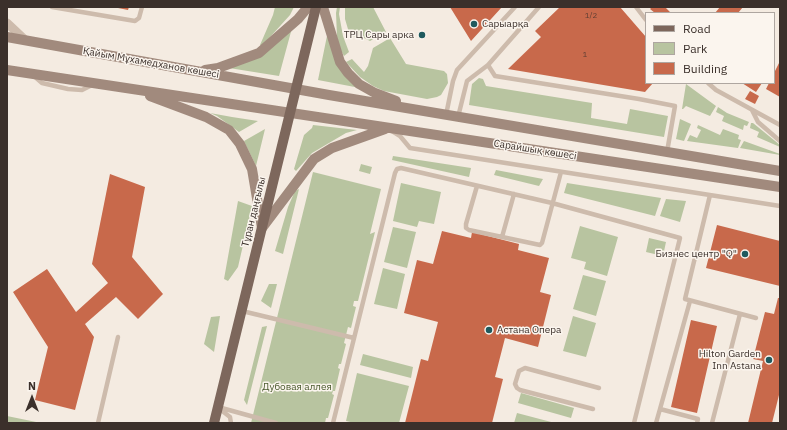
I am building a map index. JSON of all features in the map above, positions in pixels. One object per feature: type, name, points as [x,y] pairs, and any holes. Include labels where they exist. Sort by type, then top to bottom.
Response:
[{"type":"main road","points":[[196,71],[218,68],[259,53],[298,19],[308,7]]},
{"type":"main road","name":"Тұран даңғылы","points":[[214,423],[316,7]]},
{"type":"main road","points":[[323,7],[340,62],[348,73],[359,84],[375,94],[417,109]]},
{"type":"main road","name":"Қайым Мұхамедханов көшесі","points":[[7,37],[296,89]]},
{"type":"main road","points":[[9,71],[32,73],[290,113]]},
{"type":"main road","name":"Сарайшық көшесі","points":[[296,89],[780,171]]},
{"type":"main road","points":[[134,90],[206,117],[229,130],[240,144],[252,168],[262,228]]},
{"type":"main road","name":"Сарайшық көшесі","points":[[290,113],[780,187]]},
{"type":"main road","points":[[262,228],[314,159],[338,145],[388,128]]},
{"type":"street","points":[[7,23],[24,39]]},
{"type":"lane","points":[[52,7],[135,21],[140,18],[142,7]]},
{"type":"lane","points":[[446,115],[453,81],[457,70],[515,7]]},
{"type":"lane","points":[[458,117],[467,81],[488,65],[539,7]]},
{"type":"lane","points":[[636,7],[645,19]]},
{"type":"lane","points":[[488,65],[495,76],[675,106],[667,152]]},
{"type":"lane","points":[[709,84],[716,90],[780,125]]},
{"type":"lane","points":[[752,109],[758,122],[780,141]]},
{"type":"lane","points":[[388,128],[400,136],[410,148],[780,206]]},
{"type":"lane","points":[[333,423],[397,169],[401,168],[552,203],[680,238],[634,423]]},
{"type":"lane","points":[[478,186],[466,228],[540,245],[542,243],[560,172]]},
{"type":"lane","points":[[502,237],[514,194]]},
{"type":"lane","points":[[710,195],[685,299],[756,318]]},
{"type":"lane","points":[[656,423],[690,301]]},
{"type":"lane","points":[[242,311],[354,338]]},
{"type":"lane","points":[[712,423],[740,314]]},
{"type":"lane","points":[[98,423],[118,337]]},
{"type":"lane","points":[[593,409],[520,390],[515,384],[519,371],[524,368],[598,388]]},
{"type":"lane","points":[[218,407],[230,417],[231,423]]},
{"type":"lane","points":[[218,407],[276,423]]},
{"type":"lane","points":[[660,409],[698,419],[697,423]]},
{"type":"green space","points":[[275,7],[294,7],[290,15],[262,46],[260,45]]},
{"type":"green space","points":[[337,7],[340,7],[339,14],[343,36],[349,52],[344,56],[339,47],[337,37]]},
{"type":"green space","points":[[345,7],[373,7],[386,32],[370,41],[362,37],[350,36],[345,19]]},
{"type":"green space","points":[[292,28],[279,76],[229,68]]},
{"type":"green space","points":[[328,31],[360,88],[318,80]]},
{"type":"green space","points":[[390,38],[406,64],[444,71],[447,74],[448,83],[441,95],[427,99],[384,91],[373,86],[360,77],[346,62],[352,59],[364,72],[368,66],[373,48]]},
{"type":"green space","points":[[479,78],[483,79],[486,86],[592,103],[591,118],[627,124],[630,109],[668,116],[664,137],[469,105],[472,84]]},
{"type":"green space","points":[[686,84],[716,106],[710,116],[686,106],[682,109]]},
{"type":"green space","points":[[718,107],[727,113],[749,122],[747,126],[744,125],[743,130],[722,121],[724,116],[716,112]]},
{"type":"green space","points":[[210,113],[258,121],[239,132],[217,116]]},
{"type":"green space","points":[[680,119],[691,124],[684,141],[676,139]]},
{"type":"green space","points":[[751,123],[753,123],[780,145],[780,147],[757,137],[759,132],[750,128]]},
{"type":"green space","points":[[313,125],[357,130],[346,133],[312,153],[296,171],[294,169],[304,135],[312,128]]},
{"type":"green space","points":[[698,125],[720,135],[723,129],[739,135],[738,139],[741,140],[738,148],[687,141],[690,135],[697,138],[701,130],[697,128]]},
{"type":"green space","points":[[265,129],[256,166],[244,141]]},
{"type":"green space","points":[[744,141],[780,154],[780,155],[740,148]]},
{"type":"green space","points":[[393,156],[471,168],[469,177],[392,160]]},
{"type":"green space","points":[[361,164],[372,167],[370,174],[359,171]]},
{"type":"green space","points":[[496,170],[543,179],[539,186],[494,175]]},
{"type":"green space","name":"Дубовая аллея","points":[[313,172],[381,189],[370,234],[375,232],[358,301],[354,301],[353,306],[356,307],[351,328],[348,327],[344,343],[346,344],[341,364],[339,364],[338,368],[340,369],[335,391],[333,391],[332,394],[334,395],[328,418],[326,418],[325,423],[251,423]]},
{"type":"green space","points":[[401,183],[441,192],[434,224],[419,221],[417,227],[393,221]]},
{"type":"green space","points":[[567,183],[661,198],[655,216],[564,193]]},
{"type":"green space","points":[[299,189],[283,254],[275,251],[288,207],[295,191]]},
{"type":"green space","points":[[666,199],[686,201],[680,222],[660,216]]},
{"type":"green space","points":[[238,201],[252,206],[238,267],[228,281],[224,279]]},
{"type":"green space","points":[[580,226],[618,237],[607,276],[584,269],[586,262],[571,258]]},
{"type":"green space","points":[[393,227],[416,232],[407,268],[384,262]]},
{"type":"green space","points":[[649,238],[666,242],[663,256],[646,252]]},
{"type":"green space","points":[[383,268],[405,274],[397,309],[374,304]]},
{"type":"green space","points":[[583,275],[606,281],[596,316],[573,309]]},
{"type":"green space","points":[[269,284],[277,284],[271,308],[261,301]]},
{"type":"green space","points":[[220,316],[214,352],[204,344],[211,317]]},
{"type":"green space","points":[[573,316],[596,323],[586,357],[563,351]]},
{"type":"green space","points":[[267,326],[247,405],[244,400],[262,327]]},
{"type":"green space","points":[[363,354],[413,367],[411,378],[360,365]]},
{"type":"green space","points":[[357,373],[409,386],[399,423],[355,423],[346,421]]},
{"type":"green space","points":[[521,393],[574,408],[571,418],[518,403]]},
{"type":"green space","points":[[517,413],[555,423],[514,423]]},
{"type":"green space","points":[[7,416],[41,423],[7,423]]},
{"type":"building","points":[[113,7],[129,7],[128,10]]},
{"type":"building","name":"Сарыарқа","points":[[450,7],[502,7],[471,41]]},
{"type":"building","points":[[560,7],[620,7],[645,36],[645,84],[652,84],[645,92],[508,69],[541,37],[535,31]]},
{"type":"building","points":[[652,7],[665,7],[670,12],[654,12],[650,9]]},
{"type":"building","points":[[720,7],[743,7],[739,12],[716,12]]},
{"type":"building","points":[[780,61],[780,97],[766,89],[768,84],[775,84],[775,71]]},
{"type":"building","points":[[744,84],[761,84],[756,92]]},
{"type":"building","points":[[750,91],[759,96],[755,104],[745,99]]},
{"type":"building","points":[[110,174],[145,187],[132,257],[163,294],[138,319],[116,297],[85,324],[94,337],[75,410],[35,400],[48,347],[13,292],[47,269],[76,312],[108,283],[92,264]]},
{"type":"building","name":"Бизнес центр \"Q\"","points":[[717,225],[780,241],[780,286],[706,268]]},
{"type":"building","name":"Астана Опера","points":[[442,231],[471,238],[472,232],[519,244],[518,250],[549,258],[540,292],[551,295],[538,347],[505,338],[495,377],[503,379],[492,423],[405,423],[421,359],[428,361],[438,322],[404,313],[417,260],[433,264]]},
{"type":"building","name":"Hilton Garden Inn Astana","points":[[778,298],[780,298],[780,391],[772,423],[748,423],[763,361],[753,359],[765,312],[774,314]]},
{"type":"building","points":[[691,320],[717,326],[697,413],[671,407]]},
{"type":"place","name":"Сарыарқа","points":[[474,24]]},
{"type":"place","name":"ТРЦ Сары арка","points":[[422,35]]},
{"type":"place","name":"Бизнес центр \"Q\"","points":[[745,254]]},
{"type":"place","name":"Астана Опера","points":[[489,330]]},
{"type":"place","name":"Hilton Garden Inn Astana","points":[[769,360]]}]
